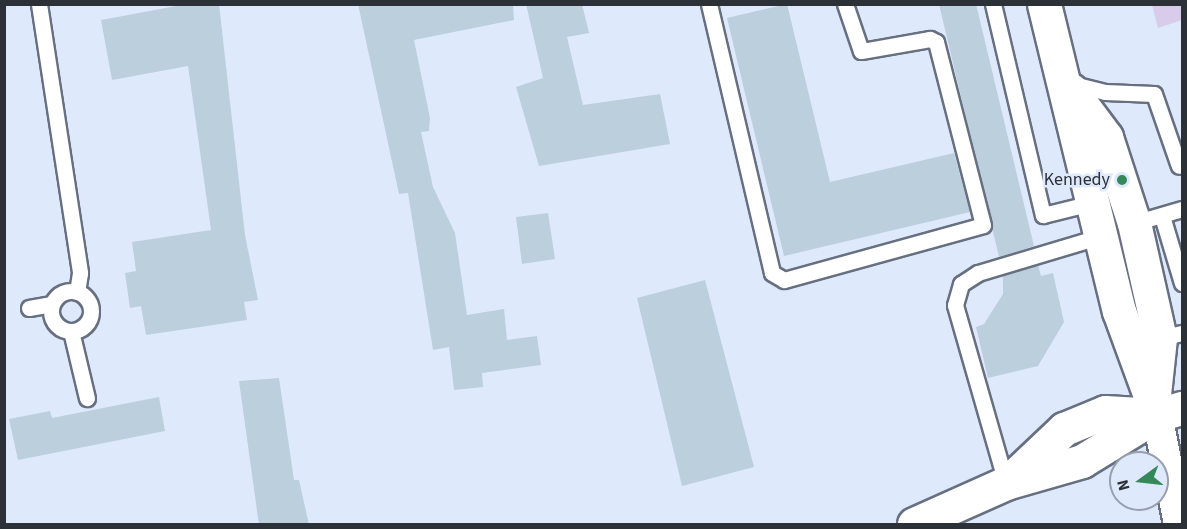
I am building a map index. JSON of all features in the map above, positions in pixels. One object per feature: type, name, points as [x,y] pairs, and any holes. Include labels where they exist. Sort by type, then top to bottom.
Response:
[{"type":"street","points":[[1044,4],[1119,311],[1165,406]]},
{"type":"street","points":[[1064,82],[1106,137],[1148,220],[1171,335],[1165,406],[1179,525]]},
{"type":"street","points":[[914,525],[1006,483],[1082,461],[1165,406]]},
{"type":"lane","points":[[39,4],[80,273],[77,292]]},
{"type":"lane","points":[[709,4],[772,273],[784,280],[978,230],[983,225],[936,42],[930,39],[861,51],[845,4]]},
{"type":"lane","points":[[993,4],[1042,215],[1092,203]]},
{"type":"lane","points":[[1064,82],[1105,92],[1154,94],[1179,166]]},
{"type":"lane","points":[[1182,209],[1148,220],[1182,283]]},
{"type":"lane","points":[[1006,483],[955,304],[961,284],[978,273],[1101,236]]},
{"type":"lane","points":[[29,308],[52,304],[62,293],[77,292],[88,303],[89,318],[71,331]]},
{"type":"lane","points":[[52,304],[57,326],[71,331]]},
{"type":"lane","points":[[71,331],[87,398]]},
{"type":"shaded area","points":[[1152,5],[1182,5],[1182,20],[1158,28]]},
{"type":"building","points":[[187,4],[219,4],[245,235],[258,300],[244,302],[247,320],[146,335],[141,306],[130,308],[125,273],[136,271],[132,242],[211,230],[188,66],[112,80],[101,20]]},
{"type":"building","points":[[358,4],[513,4],[514,20],[414,40],[430,118],[429,131],[421,132],[433,187],[455,233],[467,315],[504,309],[507,340],[537,336],[541,365],[482,373],[483,387],[454,390],[449,347],[433,350],[408,193],[399,194]]},
{"type":"building","points":[[526,4],[582,4],[589,33],[567,37],[583,105],[660,94],[670,144],[539,166],[516,87],[543,78]]},
{"type":"building","points":[[787,4],[830,182],[954,153],[970,212],[784,256],[727,18]]},
{"type":"building","points":[[939,4],[976,4],[1034,246],[999,257]]},
{"type":"building","points":[[548,213],[555,259],[522,264],[516,217]]},
{"type":"building","points":[[1038,265],[1041,276],[1053,273],[1064,322],[1038,366],[988,378],[976,327],[984,324],[1003,294],[1003,276]]},
{"type":"building","points":[[705,280],[754,467],[682,486],[637,298]]},
{"type":"building","points":[[279,378],[294,480],[299,480],[309,525],[259,525],[239,381]]},
{"type":"building","points":[[159,397],[165,431],[18,460],[9,419],[50,411],[52,418]]},
{"type":"place","name":"Kennedy","points":[[1122,180]]}]
